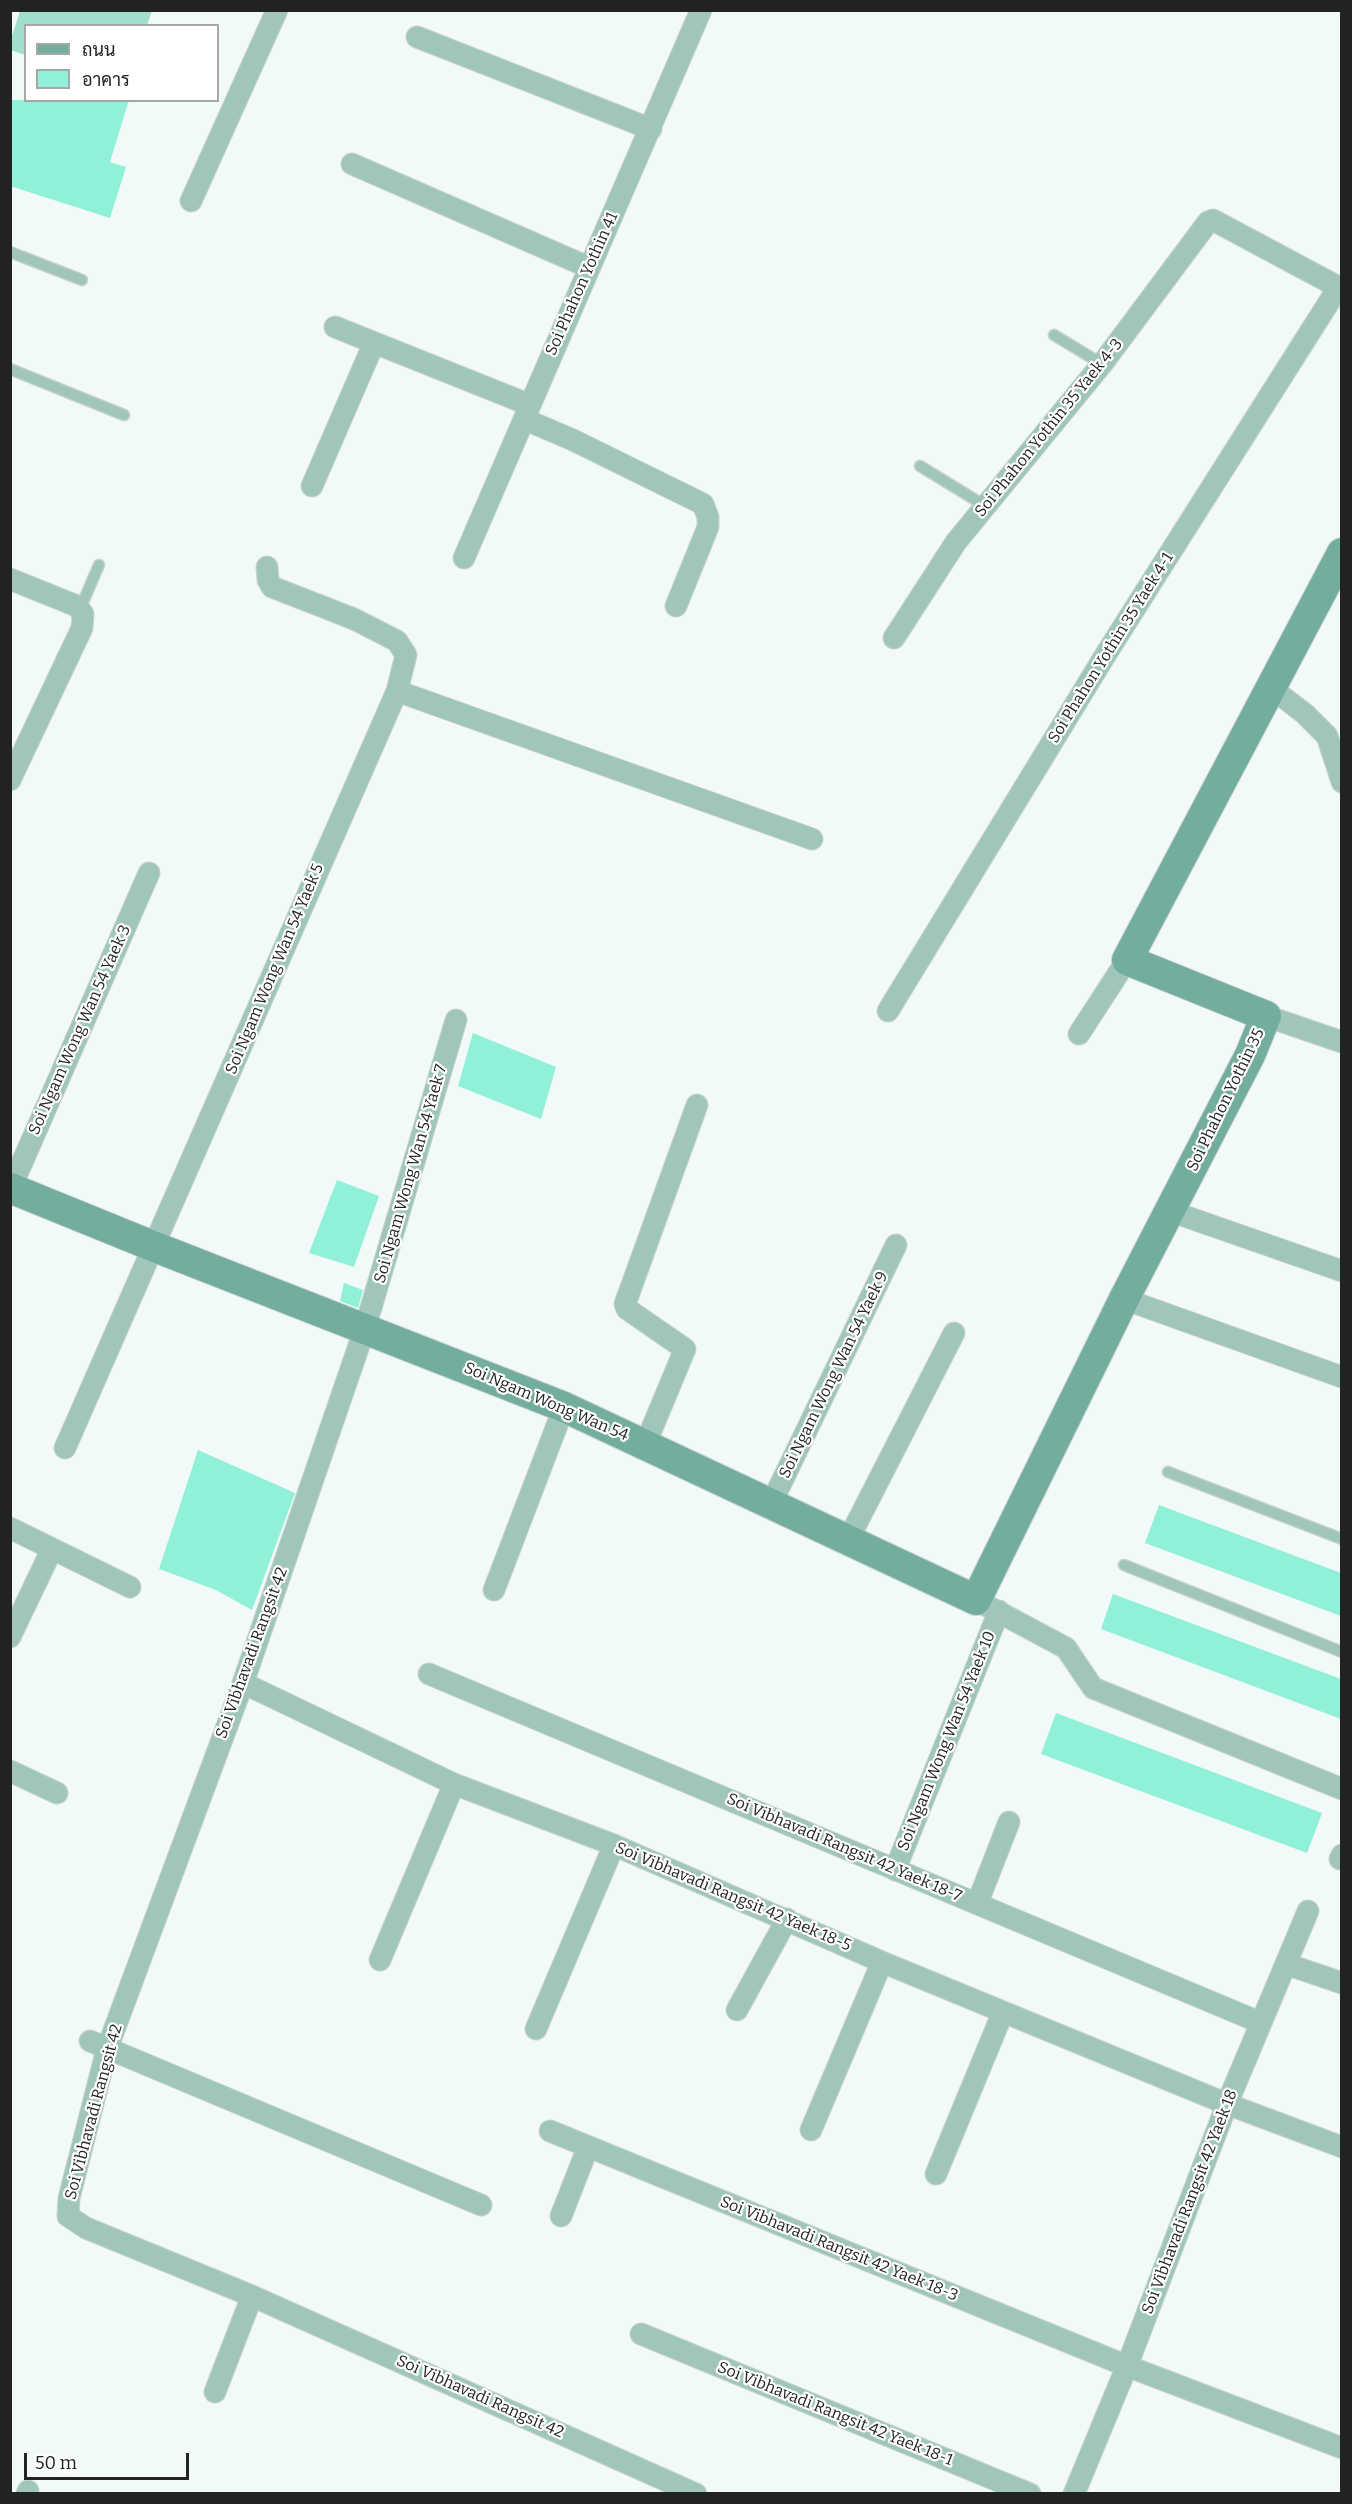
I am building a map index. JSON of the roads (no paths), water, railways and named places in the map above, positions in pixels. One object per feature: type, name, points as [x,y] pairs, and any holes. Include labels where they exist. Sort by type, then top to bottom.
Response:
[{"type":"street","points":[[191,201],[277,10]]},
{"type":"street","name":"Soi Phahon Yothin 41","points":[[464,558],[701,10]]},
{"type":"street","points":[[417,37],[651,129]]},
{"type":"street","points":[[352,164],[588,267]]},
{"type":"street","name":"Soi Phahon Yothin 35 Yaek 4-3","points":[[894,638],[956,542],[1102,364],[1208,222],[1213,220],[1340,289]]},
{"type":"street","name":"Soi Phahon Yothin 35 Yaek 4-1","points":[[888,1011],[1106,654],[1340,289]]},
{"type":"street","points":[[335,327],[527,412],[573,440],[703,504],[708,517],[708,526],[676,606]]},
{"type":"street","points":[[312,486],[374,343]]},
{"type":"street","points":[[1079,1034],[1127,960],[1341,553]]},
{"type":"street","name":"Soi Ngam Wong Wan 54 Yaek 5","points":[[65,1448],[350,795],[398,691],[406,655],[397,641],[354,620],[272,587],[268,580],[267,567]]},
{"type":"street","points":[[10,579],[82,611],[81,628],[18,744],[10,780]]},
{"type":"street","points":[[1270,687],[1305,714],[1327,736],[1341,782]]},
{"type":"street","points":[[398,691],[812,839]]},
{"type":"street","name":"Soi Ngam Wong Wan 54 Yaek 3","points":[[11,1188],[149,873]]},
{"type":"street","name":"Soi Phahon Yothin 35","points":[[988,1606],[1124,1299],[1250,1055],[1266,1016],[1127,960]]},
{"type":"street","points":[[1266,1016],[1341,1042]]},
{"type":"street","name":"Soi Ngam Wong Wan 54 Yaek 7","points":[[365,1328],[456,1020]]},
{"type":"street","points":[[645,1445],[685,1348],[627,1309],[625,1304],[696,1105]]},
{"type":"street","name":"Soi Ngam Wong Wan 54","points":[[11,1188],[154,1247],[564,1407],[988,1606],[1066,1648],[1093,1688],[1341,1789]]},
{"type":"street","points":[[1170,1211],[1341,1271]]},
{"type":"street","name":"Soi Ngam Wong Wan 54 Yaek 9","points":[[771,1504],[896,1245]]},
{"type":"street","points":[[1124,1299],[1341,1377]]},
{"type":"street","name":"Soi Vibhavadi Rangsit 42","points":[[365,1328],[243,1683],[99,2045],[69,2198],[68,2216],[86,2228],[252,2296],[696,2493]]},
{"type":"street","points":[[848,1542],[954,1333]]},
{"type":"street","points":[[494,1590],[564,1407]]},
{"type":"street","points":[[10,1528],[130,1587]]},
{"type":"street","points":[[10,1637],[52,1549]]},
{"type":"street","name":"Soi Ngam Wong Wan 54 Yaek 10","points":[[895,1870],[988,1606]]},
{"type":"street","name":"Soi Vibhavadi Rangsit 42 Yaek 18-7","points":[[429,1674],[1259,2022]]},
{"type":"street","name":"Soi Vibhavadi Rangsit 42 Yaek 18-5","points":[[243,1683],[454,1784],[614,1845],[882,1962],[1227,2104],[1341,2147]]},
{"type":"street","points":[[10,1771],[57,1793]]},
{"type":"street","points":[[380,1960],[454,1784]]},
{"type":"street","points":[[977,1904],[1009,1822]]},
{"type":"street","points":[[536,2029],[614,1845]]},
{"type":"street","name":"Soi Vibhavadi Rangsit 42 Yaek 18","points":[[1074,2493],[1127,2366],[1259,2022],[1308,1911]]},
{"type":"street","points":[[737,2010],[787,1919]]},
{"type":"street","points":[[810,2130],[882,1962]]},
{"type":"street","points":[[1286,1964],[1341,1983]]},
{"type":"street","points":[[936,2174],[1003,2012]]},
{"type":"street","points":[[99,2045],[481,2205]]},
{"type":"street","name":"Soi Vibhavadi Rangsit 42 Yaek 18-3","points":[[550,2131],[1127,2366],[1341,2448]]},
{"type":"street","points":[[561,2216],[588,2147]]},
{"type":"street","points":[[215,2392],[252,2296]]},
{"type":"street","name":"Soi Vibhavadi Rangsit 42 Yaek 18-1","points":[[641,2334],[1030,2493]]},
{"type":"lane","points":[[10,252],[82,280]]},
{"type":"lane","points":[[1054,335],[1102,364]]},
{"type":"lane","points":[[10,369],[124,415]]},
{"type":"lane","points":[[920,466],[987,507]]},
{"type":"lane","points":[[82,611],[99,565]]},
{"type":"lane","points":[[1168,1472],[1341,1539]]},
{"type":"lane","points":[[1124,1565],[1341,1652]]}]
